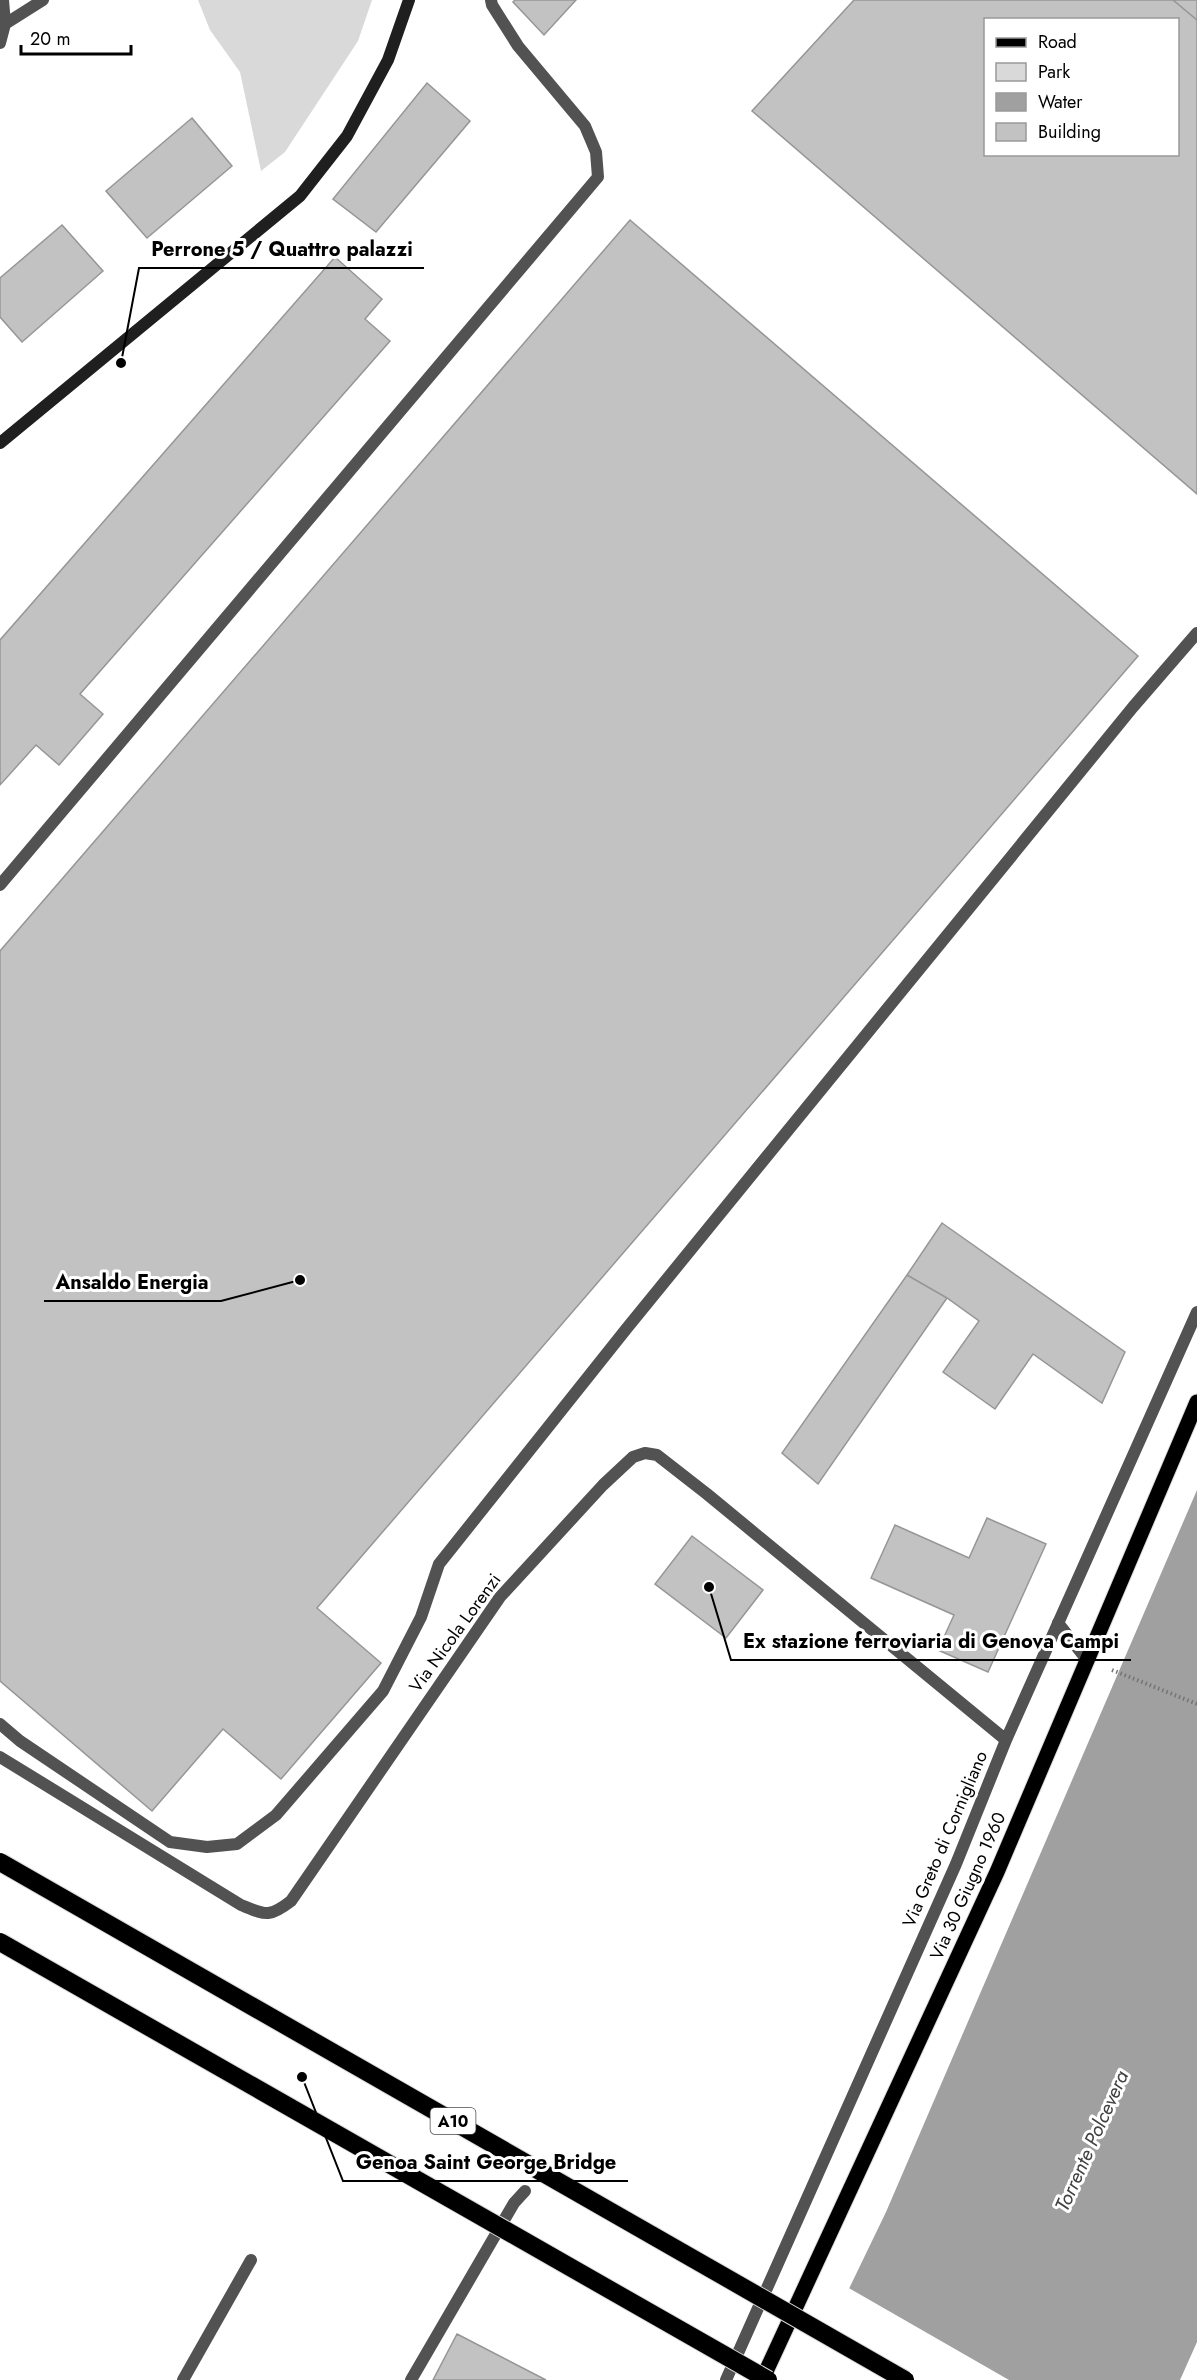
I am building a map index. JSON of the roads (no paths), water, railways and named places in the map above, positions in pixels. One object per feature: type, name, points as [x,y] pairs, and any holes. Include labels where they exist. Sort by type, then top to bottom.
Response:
[{"type":"highway","name":"A10","points":[[0,1862],[905,2380]]},
{"type":"highway","points":[[0,1942],[768,2380]]},
{"type":"main road","points":[[0,443],[300,195],[347,136],[388,60],[409,0]]},
{"type":"main road","name":"Via 30 Giugno 1960","points":[[762,2380],[997,1872],[1197,1402]]},
{"type":"street","points":[[0,43],[5,24],[3,0]]},
{"type":"street","points":[[5,24],[43,0]]},
{"type":"street","points":[[0,885],[598,177],[596,152],[585,126],[518,45],[491,0]]},
{"type":"street","points":[[0,1724],[170,1842],[207,1847],[237,1844],[276,1815],[383,1691],[421,1617],[439,1564],[717,1217],[1133,708],[1197,633]]},
{"type":"street","name":"Via Greto di Cornigliano","points":[[726,2380],[956,1864],[1006,1740],[1197,1312]]},
{"type":"street","name":"Via Nicola Lorenzi","points":[[0,1757],[240,1905],[261,1913],[275,1913],[291,1901],[500,1597],[603,1485],[633,1457],[645,1453],[657,1455],[707,1494],[1006,1740]]},
{"type":"street","points":[[1058,1623],[1086,1660]]},
{"type":"street","points":[[411,2380],[514,2203],[525,2191]]},
{"type":"street","points":[[183,2380],[251,2260]]},
{"type":"water","name":"Torrente Polcevera","points":[[1197,1490],[1197,2342],[1180,2380],[805,2380],[886,2212]]},
{"type":"place","name":"Perrone 5 / Quattro palazzi","points":[[121,363]]},
{"type":"place","name":"Ansaldo Energia","points":[[300,1280]]},
{"type":"place","name":"Ex stazione ferroviaria di Genova Campi","points":[[709,1587]]},
{"type":"place","name":"Genoa Saint George Bridge","points":[[302,2077]]}]
